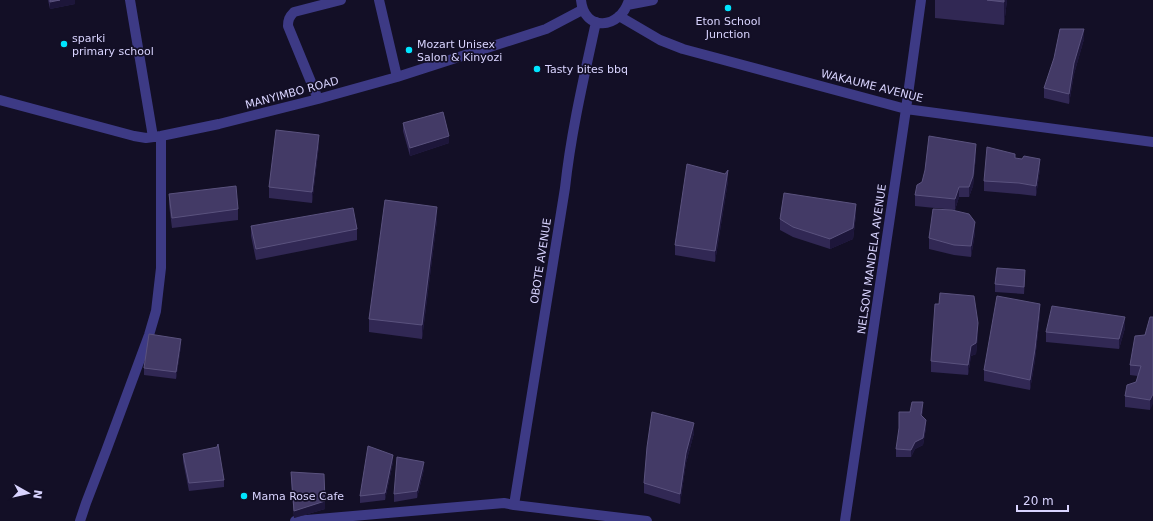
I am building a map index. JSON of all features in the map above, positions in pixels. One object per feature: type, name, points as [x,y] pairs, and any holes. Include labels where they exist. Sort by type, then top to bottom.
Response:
[{"type":"street","points":[[80,521],[149,335],[156,311],[160,268],[157,136],[130,0]]},
{"type":"street","points":[[318,99],[288,26],[288,20],[294,12],[341,0]]},
{"type":"street","points":[[379,0],[397,76]]},
{"type":"street","points":[[582,5],[587,17],[596,22],[605,24],[613,22],[628,2],[653,0]]},
{"type":"street","name":"NELSON MANDELA AVENUE","points":[[845,521],[921,0]]},
{"type":"street","name":"MANYIMBO ROAD","points":[[0,100],[146,138],[219,124],[318,99],[397,76],[546,29],[582,5]]},
{"type":"street","name":"WAKAUME AVENUE","points":[[619,16],[660,40],[683,50],[906,109],[1153,142]]},
{"type":"street","name":"OBOTE AVENUE","points":[[514,505],[563,204],[568,158],[581,88],[596,22]]},
{"type":"street","points":[[295,521],[504,503],[647,521]]},
{"type":"building","points":[[987,0],[1004,0],[1004,2]]},
{"type":"building","points":[[1060,29],[1084,29],[1074,63],[1069,94],[1044,88],[1054,58]]},
{"type":"building","points":[[443,112],[449,136],[410,148],[403,123]]},
{"type":"building","points":[[276,130],[319,135],[312,192],[269,187]]},
{"type":"building","points":[[929,136],[976,144],[973,176],[969,187],[959,187],[955,199],[915,195],[917,185],[922,182],[925,170]]},
{"type":"building","points":[[987,147],[1015,154],[1015,158],[1022,159],[1024,156],[1040,159],[1036,186],[1019,183],[984,181]]},
{"type":"building","points":[[687,164],[725,174],[728,170],[715,251],[675,245]]},
{"type":"building","points":[[236,186],[238,209],[172,218],[169,194]]},
{"type":"building","points":[[784,193],[856,204],[853,228],[830,239],[793,227],[780,219]]},
{"type":"building","points":[[385,200],[437,207],[422,325],[369,319]]},
{"type":"building","points":[[353,208],[357,229],[256,249],[251,226]]},
{"type":"building","points":[[933,209],[952,210],[969,214],[975,222],[971,246],[954,245],[929,238]]},
{"type":"building","points":[[997,268],[1025,270],[1024,287],[995,284]]},
{"type":"building","points":[[940,293],[974,296],[978,323],[976,343],[971,346],[968,365],[931,361],[935,304],[939,304]]},
{"type":"building","points":[[997,296],[1040,304],[1030,380],[984,370]]},
{"type":"building","points":[[1052,306],[1125,317],[1119,339],[1046,332]]},
{"type":"building","points":[[1150,317],[1153,317],[1153,394],[1150,400],[1125,396],[1127,385],[1136,382],[1141,366],[1130,365],[1135,336],[1145,335]]},
{"type":"building","points":[[149,334],[181,339],[176,372],[144,368]]},
{"type":"building","points":[[912,402],[923,402],[921,415],[926,420],[923,438],[915,442],[911,450],[896,449],[899,428],[899,412],[910,412]]},
{"type":"building","points":[[652,412],[694,423],[686,453],[680,494],[644,483]]},
{"type":"building","points":[[218,444],[224,480],[189,483],[183,454],[217,447]]},
{"type":"building","points":[[368,446],[393,455],[385,493],[360,496]]},
{"type":"building","points":[[397,457],[424,462],[417,491],[394,494]]},
{"type":"building","points":[[291,472],[324,474],[325,501],[294,511]]},
{"type":"place","name":"Eton School Junction","points":[[728,8]]},
{"type":"place","name":"sparki primary school","points":[[64,44]]},
{"type":"place","name":"Mozart Unisex Salon & Kinyozi","points":[[409,50]]},
{"type":"place","name":"Tasty bites bbq","points":[[537,69]]},
{"type":"place","name":"Mama Rose Cafe","points":[[244,496]]}]
